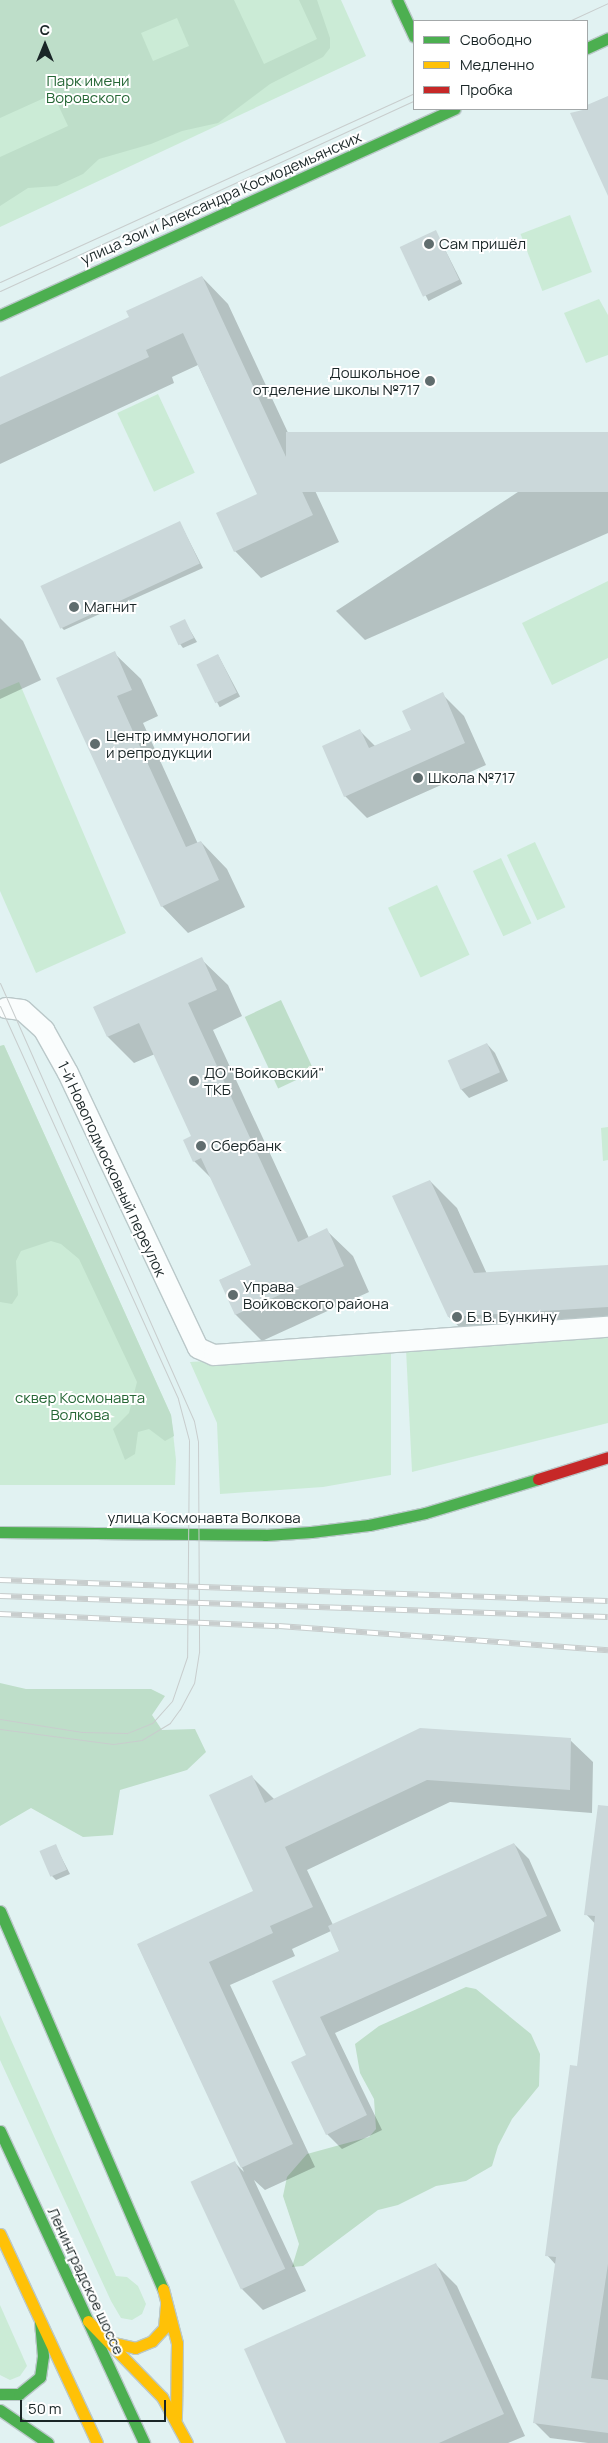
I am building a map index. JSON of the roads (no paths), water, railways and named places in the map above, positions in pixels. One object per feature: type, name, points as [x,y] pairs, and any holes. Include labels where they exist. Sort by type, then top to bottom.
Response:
[{"type":"main road","points":[[397,0],[413,34]]},
{"type":"main road","points":[[588,48],[608,38]]},
{"type":"main road","name":"улица Зои и Александра Космодемьянских","points":[[0,315],[451,110]]},
{"type":"main road","name":"улица Космонавта Волкова","points":[[0,1532],[265,1535],[369,1525],[424,1513],[608,1458]]},
{"type":"main road","points":[[0,1911],[164,2294],[177,2343],[176,2418]]},
{"type":"main road","name":"Ленинградское шоссе","points":[[0,2131],[144,2443]]},
{"type":"main road","points":[[0,2234],[96,2443]]},
{"type":"main road","points":[[110,2342],[135,2348],[159,2336],[167,2318],[164,2294]]},
{"type":"main road","points":[[0,2394],[19,2394],[35,2384],[40,2376],[43,2356],[40,2320]]},
{"type":"main road","points":[[88,2321],[162,2397],[176,2418],[187,2443]]},
{"type":"main road","points":[[0,2410],[48,2443]]},
{"type":"street","name":"1-й Новоподмосковный переулок","points":[[2,1004],[22,1010],[44,1030],[68,1073],[198,1348],[214,1355],[608,1327]]},
{"type":"tram line","points":[[571,20],[608,3]]},
{"type":"tram line","points":[[0,282],[413,93]]},
{"type":"tram line","points":[[0,291],[413,101]]},
{"type":"tram line","points":[[0,983],[194,1421],[198,1441],[199,1652],[194,1683],[180,1709],[170,1723],[142,1740],[113,1744],[0,1729]]},
{"type":"tram line","points":[[0,1006],[178,1399],[189,1440],[187,1657],[172,1701],[152,1723],[127,1733],[82,1732],[0,1719]]},
{"type":"railway","points":[[0,1580],[608,1601]]},
{"type":"railway","points":[[0,1596],[608,1617]]},
{"type":"railway","points":[[0,1614],[279,1626],[608,1650]]},
{"type":"place","name":"Сам пришёл","points":[[429,244]]},
{"type":"place","name":"Дошкольное отделение школы №717","points":[[430,381]]},
{"type":"place","name":"Магнит","points":[[74,607]]},
{"type":"place","name":"Центр иммунологии и репродукции","points":[[95,744]]},
{"type":"place","name":"Школа №717","points":[[418,778]]},
{"type":"place","name":"ДО \"Войковский\" ТКБ","points":[[194,1081]]},
{"type":"place","name":"Сбербанк","points":[[201,1146]]},
{"type":"place","name":"Управа Войковского района","points":[[233,1295]]},
{"type":"place","name":"Б. В. Бункину","points":[[457,1317]]},
{"type":"park label","name":"Парк имени Воровского","points":[[88,88]]},
{"type":"park label","name":"сквер Космонавта Волкова","points":[[80,1406]]}]
